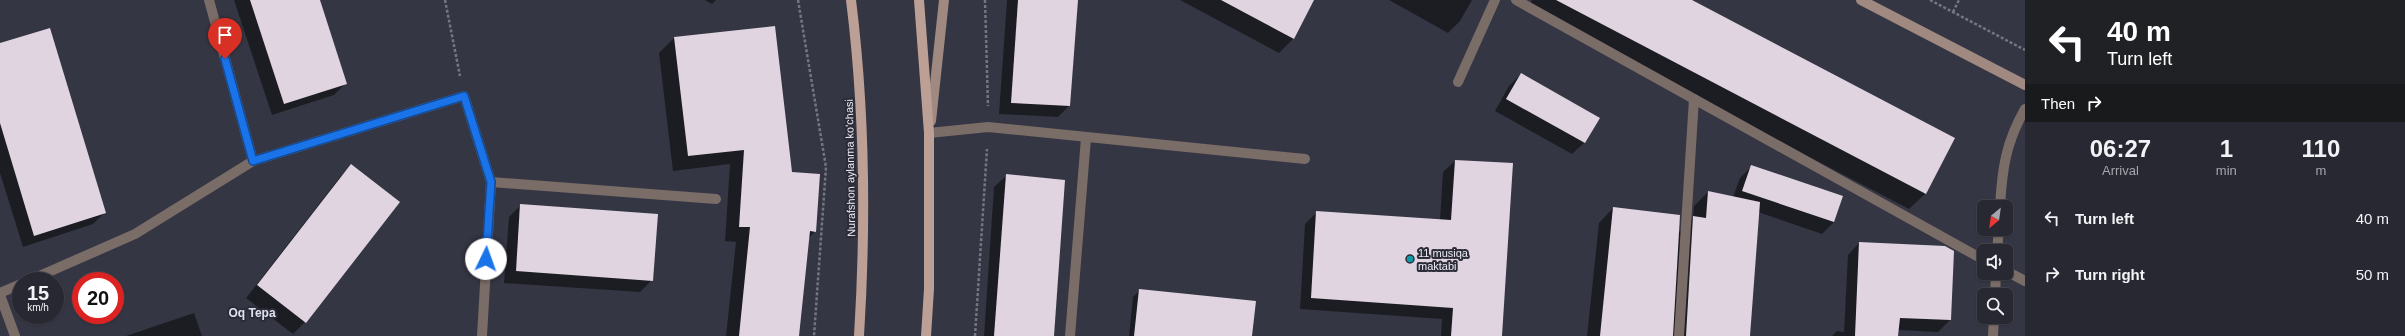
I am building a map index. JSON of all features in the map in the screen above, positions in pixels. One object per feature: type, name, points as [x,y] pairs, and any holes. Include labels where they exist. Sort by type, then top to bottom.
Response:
[{"type":"main road","name":"Nurafshon aylanma ko'chasi","points":[[851,0],[857,50],[864,137],[863,276],[859,336]]},
{"type":"main road","points":[[919,0],[929,133],[929,289],[926,336]]},
{"type":"street","points":[[209,0],[253,161]]},
{"type":"street","points":[[944,0],[929,133],[988,128],[1305,160]]},
{"type":"street","points":[[1458,82],[1495,0]]},
{"type":"street","points":[[1516,0],[1977,256]]},
{"type":"street","points":[[1861,0],[2025,85]]},
{"type":"street","points":[[48,272],[135,234],[253,161],[464,96],[491,182],[482,336]]},
{"type":"street","points":[[1679,336],[1694,98]]},
{"type":"street","points":[[2000,200],[2002,166],[2013,130],[2025,109]]},
{"type":"street","points":[[1070,336],[1086,138]]},
{"type":"street","points":[[491,182],[716,199]]},
{"type":"street","points":[[2013,275],[2025,281]]},
{"type":"street","points":[[12,288],[0,294],[15,336]]},
{"type":"street","points":[[1993,336],[1994,324]]},
{"type":"path","points":[[445,0],[464,96]]},
{"type":"path","points":[[798,0],[826,167],[814,336]]},
{"type":"path","points":[[975,336],[988,128],[985,0]]},
{"type":"path","points":[[1930,0],[2025,50]]},
{"type":"path","points":[[1953,12],[1959,0]]},
{"type":"building","points":[[250,0],[320,0],[347,84],[284,104]]},
{"type":"building","points":[[1018,0],[1078,0],[1070,106],[1011,103]]},
{"type":"building","points":[[1221,0],[1314,0],[1294,39]]},
{"type":"building","points":[[1556,0],[1692,0],[1955,138],[1926,194]]},
{"type":"building","points":[[775,26],[792,172],[820,174],[816,232],[810,231],[799,336],[739,336],[750,227],[739,227],[744,150],[688,156],[674,37]]},
{"type":"building","points":[[50,28],[106,213],[34,236],[0,123],[0,43]]},
{"type":"building","points":[[1521,73],[1600,118],[1585,143],[1506,99]]},
{"type":"building","name":"11 musiqa maktabi","points":[[1455,160],[1513,163],[1502,336],[1451,336],[1453,308],[1311,298],[1316,211],[1451,220]]},
{"type":"building","points":[[351,164],[400,202],[306,323],[257,285]]},
{"type":"building","points":[[1751,165],[1843,196],[1834,222],[1742,191]]},
{"type":"building","points":[[1006,174],[1065,180],[1054,336],[994,336]]},
{"type":"building","points":[[1708,191],[1760,202],[1750,336],[1686,336],[1693,216],[1706,218]]},
{"type":"building","points":[[520,204],[658,214],[653,281],[516,271]]},
{"type":"building","points":[[1613,207],[1680,215],[1673,336],[1600,336]]},
{"type":"building","points":[[1859,242],[1945,246],[1954,251],[1951,320],[1900,318],[1898,336],[1855,336]]},
{"type":"building","points":[[1139,289],[1256,301],[1252,336],[1134,336]]},
{"type":"place","name":"11 musiqa maktabi","points":[[1410,259]]},
{"type":"district","name":"Oq Tepa","points":[[252,313]]},
{"type":"route","points":[[225,59],[253,161],[464,96],[491,182],[486,259]]}]
